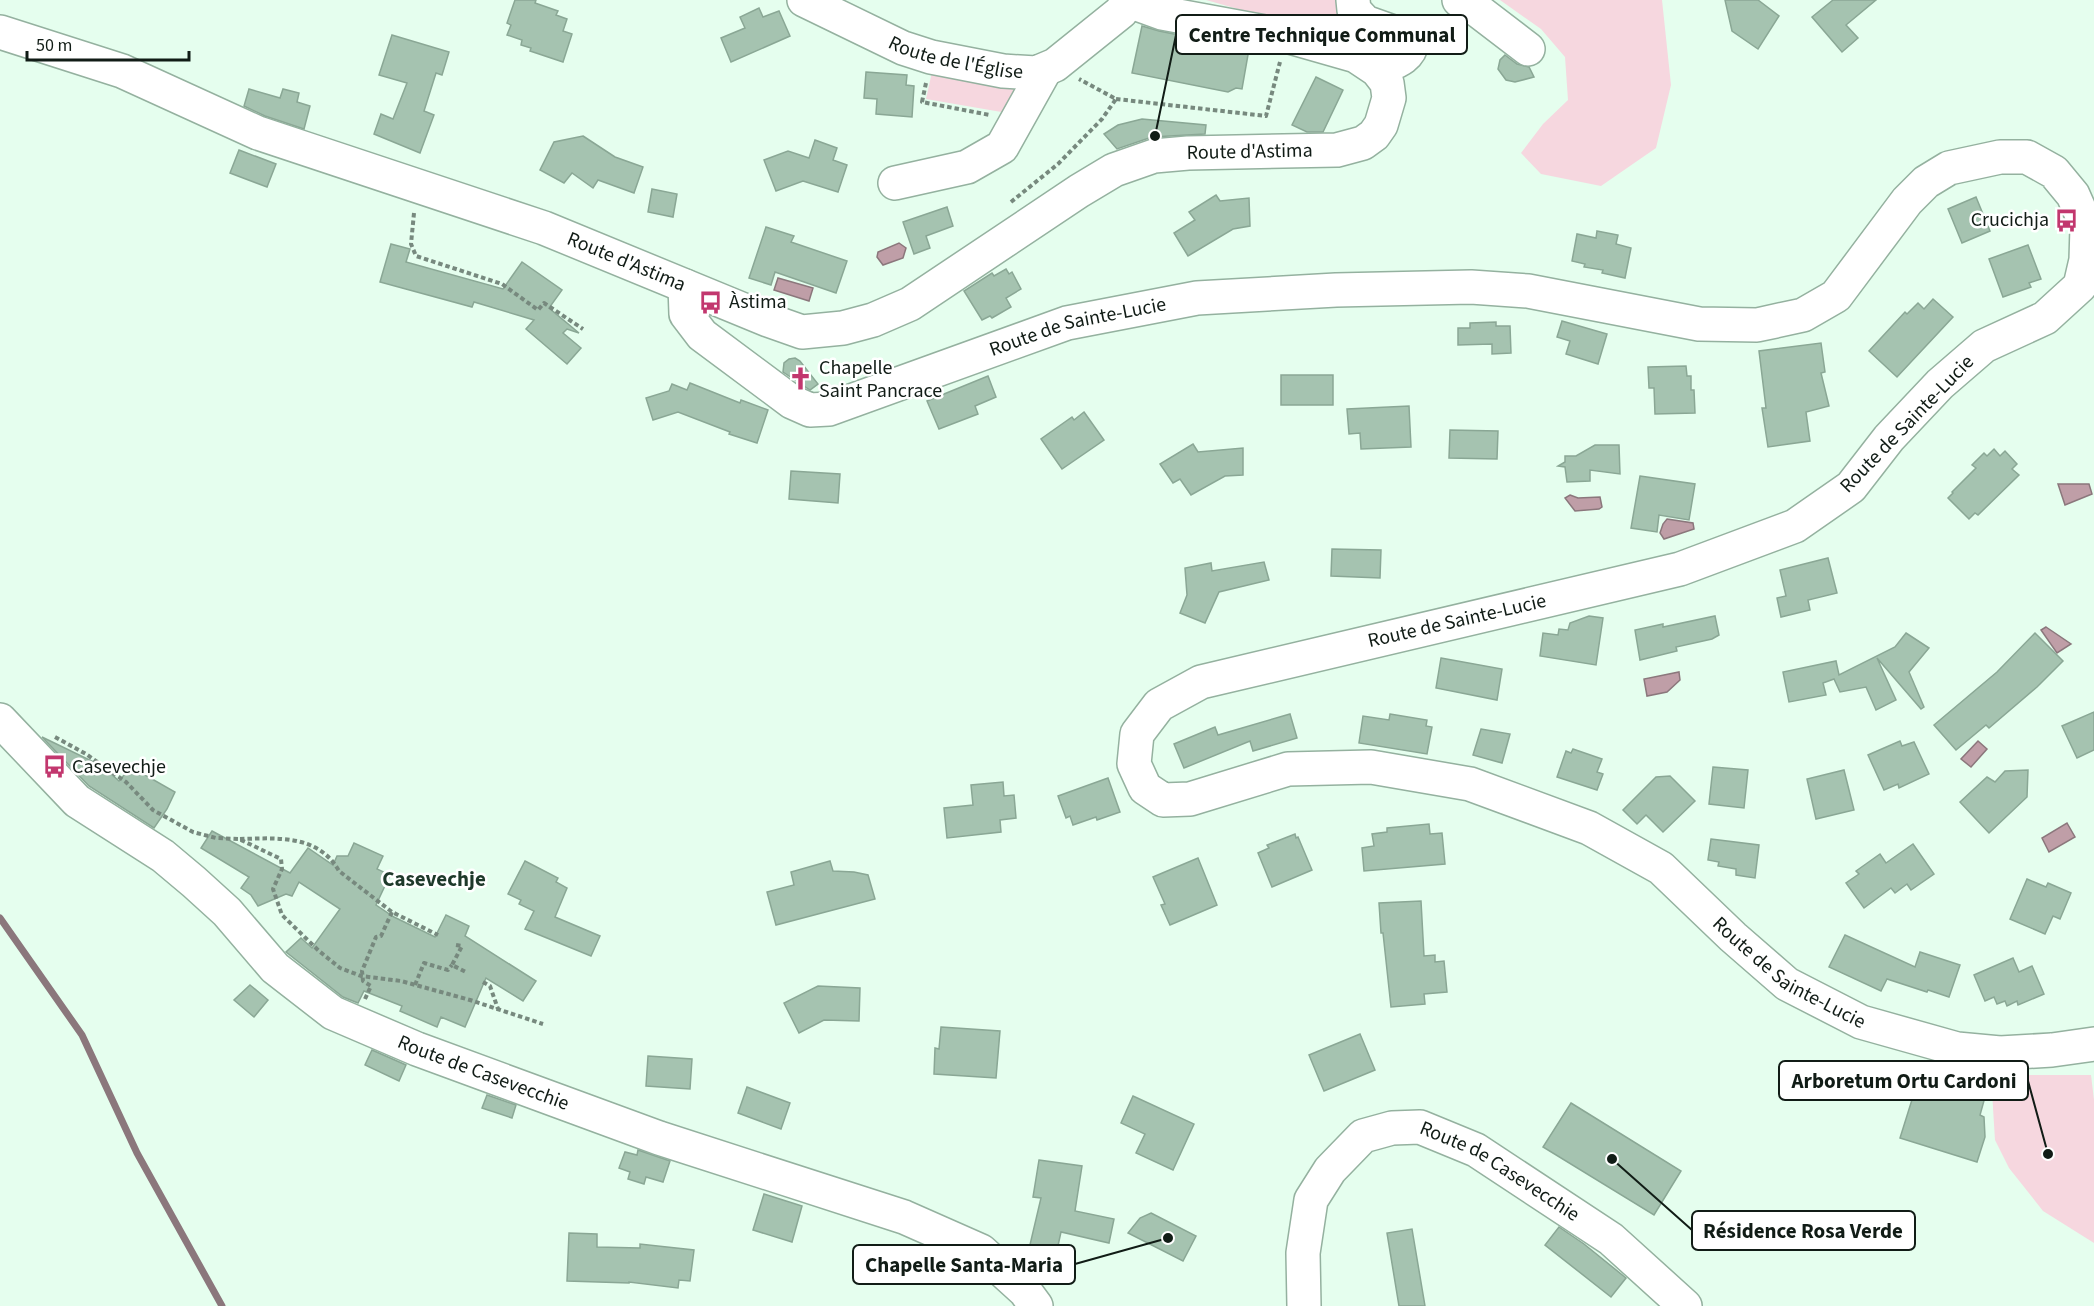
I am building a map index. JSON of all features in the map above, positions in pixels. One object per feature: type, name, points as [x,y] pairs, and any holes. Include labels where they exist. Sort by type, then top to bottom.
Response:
[{"type":"street","name":"Route de l'Église","points":[[804,0],[903,48],[931,57],[1003,71],[1036,73],[1050,68],[1121,12],[1127,1]]},
{"type":"street","points":[[1127,1],[1162,13],[1286,36],[1356,56],[1377,70],[1406,57],[1411,50],[1410,38],[1365,22],[1354,10],[1353,0]]},
{"type":"street","points":[[1459,0],[1478,10],[1528,49]]},
{"type":"street","name":"Route d'Astima","points":[[0,32],[122,71],[258,133],[544,228],[802,332],[843,328],[873,320],[910,304],[1078,191],[1114,170],[1154,156],[1188,153],[1337,150],[1363,143],[1374,135],[1381,125],[1389,98],[1387,83],[1377,70]]},
{"type":"street","points":[[895,183],[967,167],[1002,147],[1050,68]]},
{"type":"street","name":"Route de Sainte-Lucie","points":[[685,286],[686,314],[702,335],[792,402],[810,410],[829,409],[1067,323],[1197,298],[1336,290],[1471,287],[1528,291],[1699,324],[1757,325],[1803,315],[1836,296],[1907,201],[1926,182],[1949,168],[2000,157],[2027,157],[2054,172],[2073,195],[2087,226],[2086,260],[2080,286],[2045,318],[1984,346],[1940,384],[1904,422],[1851,487],[1801,522],[1680,569],[1201,682],[1159,705],[1137,734],[1134,764],[1145,788],[1162,800],[1191,799],[1288,769],[1371,767],[1470,784],[1589,828],[1661,868],[1733,937],[1787,984],[1861,1022],[1957,1049],[2000,1053],[2052,1050],[2094,1044]]},
{"type":"street","name":"Route de Casevecchie","points":[[0,720],[77,801],[163,856],[186,875],[227,912],[275,968],[333,1013],[417,1049],[659,1138],[904,1217],[981,1251],[1025,1291],[1036,1306]]},
{"type":"street","name":"Route de Casevecchie","points":[[1305,1306],[1304,1253],[1311,1200],[1330,1170],[1363,1136],[1392,1128],[1420,1127],[1476,1150],[1611,1239],[1685,1306]]},
{"type":"path","points":[[1050,68],[1116,99],[1266,116],[1286,36]]},
{"type":"path","points":[[1005,207],[1058,164],[1102,119],[1116,99]]},
{"type":"path","points":[[922,102],[1017,120]]},
{"type":"path","points":[[411,244],[416,256],[502,284],[538,310],[544,303],[583,329]]},
{"type":"path","points":[[48,735],[63,740],[86,754],[126,782],[153,810],[193,832],[216,838],[284,838],[306,842],[318,849],[334,863],[339,871],[392,912],[438,935]]},
{"type":"path","points":[[239,839],[281,859],[282,869],[273,889],[282,915],[339,968],[361,976],[415,985],[543,1024]]},
{"type":"path","points":[[361,976],[376,937],[381,936],[392,912]]},
{"type":"path","points":[[415,985],[424,963],[448,970],[462,946],[456,945]]},
{"type":"path","points":[[452,966],[466,972]]},
{"type":"path","points":[[483,982],[490,986],[498,1009]]},
{"type":"shaded area","points":[[1206,0],[1343,0],[1369,20],[1421,26],[1429,40],[1403,47],[1284,22]]},
{"type":"shaded area","points":[[1500,0],[1662,0],[1671,85],[1656,148],[1601,186],[1541,174],[1521,153],[1543,124],[1568,100],[1565,57],[1541,29]]},
{"type":"shaded area","points":[[934,63],[1019,77],[1013,114],[926,99]]},
{"type":"shaded area","points":[[899,243],[906,248],[903,258],[883,265],[877,257],[878,252]]},
{"type":"shaded area","points":[[778,278],[813,288],[809,301],[774,290]]},
{"type":"shaded area","points":[[2058,484],[2089,484],[2092,494],[2065,505]]},
{"type":"shaded area","points":[[1570,495],[1578,498],[1600,497],[1602,507],[1575,511],[1565,498]]},
{"type":"shaded area","points":[[1667,519],[1693,523],[1694,529],[1664,539],[1660,533]]},
{"type":"shaded area","points":[[2046,627],[2071,644],[2057,653],[2041,630]]},
{"type":"shaded area","points":[[1679,672],[1680,680],[1667,692],[1647,696],[1644,679]]},
{"type":"shaded area","points":[[1978,741],[1987,749],[1971,767],[1961,759]]},
{"type":"shaded area","points":[[2067,823],[2075,837],[2049,852],[2042,838]]},
{"type":"shaded area","points":[[1991,1075],[2091,1075],[2094,1100],[2094,1243],[2043,1211],[2009,1168],[1995,1140]]},
{"type":"building","points":[[515,0],[536,0],[535,3],[558,11],[556,15],[567,19],[563,31],[572,34],[563,62],[530,51],[531,48],[521,45],[522,40],[507,35],[511,25],[507,23]]},
{"type":"building","points":[[1725,0],[1758,0],[1779,16],[1758,49],[1732,31]]},
{"type":"building","points":[[1833,0],[1876,0],[1846,25],[1858,38],[1842,52],[1812,17]]},
{"type":"building","points":[[759,8],[763,17],[779,11],[790,36],[731,62],[721,38],[745,28],[740,17]]},
{"type":"building","points":[[1142,26],[1249,49],[1242,89],[1236,88],[1228,92],[1132,73]]},
{"type":"building","points":[[392,35],[449,52],[442,75],[436,73],[424,111],[434,115],[420,153],[374,134],[381,114],[393,119],[407,83],[379,75]]},
{"type":"building","points":[[1505,55],[1517,64],[1529,67],[1534,77],[1515,82],[1506,80],[1498,69],[1500,60]]},
{"type":"building","points":[[866,72],[907,75],[906,85],[914,86],[912,117],[876,114],[877,99],[864,98]]},
{"type":"building","points":[[1316,77],[1343,90],[1323,132],[1307,132],[1292,125]]},
{"type":"building","points":[[249,89],[280,98],[283,89],[299,93],[297,102],[310,106],[304,129],[265,116],[244,106]]},
{"type":"building","points":[[1142,119],[1206,125],[1205,134],[1152,137],[1117,149],[1104,134],[1118,125]]},
{"type":"building","points":[[583,136],[615,157],[643,167],[634,193],[598,180],[593,188],[572,173],[564,183],[540,170],[554,142]]},
{"type":"building","points":[[815,140],[837,148],[833,160],[847,165],[838,192],[803,181],[776,191],[764,160],[788,151],[809,158]]},
{"type":"building","points":[[239,150],[276,164],[267,187],[230,173]]},
{"type":"building","points":[[652,189],[677,194],[673,217],[648,212]]},
{"type":"building","points":[[1216,195],[1220,201],[1249,198],[1250,226],[1233,229],[1188,256],[1174,233],[1195,220],[1189,212]]},
{"type":"building","points":[[1976,197],[1990,231],[1962,243],[1948,209]]},
{"type":"building","points":[[947,207],[953,226],[926,236],[930,248],[914,254],[903,222]]},
{"type":"building","points":[[766,227],[794,236],[791,242],[847,261],[836,293],[775,272],[771,285],[749,278]]},
{"type":"building","points":[[1597,231],[1618,235],[1616,244],[1631,248],[1625,278],[1602,273],[1603,270],[1584,267],[1585,264],[1572,261],[1577,234],[1596,238]]},
{"type":"building","points":[[391,244],[410,249],[406,262],[503,289],[522,262],[562,290],[549,308],[579,333],[567,329],[563,333],[581,348],[567,364],[526,329],[534,320],[474,302],[472,307],[380,282]]},
{"type":"building","points":[[2028,245],[2041,279],[2029,283],[2031,287],[2003,297],[1989,259]]},
{"type":"building","points":[[1006,269],[1009,274],[1012,272],[1021,289],[1006,298],[1011,307],[992,318],[990,316],[982,320],[964,291],[992,273],[994,276]]},
{"type":"building","points":[[1933,299],[1953,317],[1897,377],[1869,351],[1905,312],[1907,314],[1918,303],[1924,309]]},
{"type":"building","points":[[1562,321],[1607,334],[1598,364],[1566,354],[1570,341],[1557,337]]},
{"type":"building","points":[[1496,322],[1496,326],[1510,326],[1511,353],[1492,354],[1492,344],[1458,345],[1458,328],[1470,328],[1470,323]]},
{"type":"building","points":[[1821,343],[1825,372],[1821,373],[1829,406],[1806,412],[1810,441],[1768,447],[1762,408],[1766,408],[1759,351]]},
{"type":"building","name":"Chapelle Saint Pancrace","points":[[795,358],[818,384],[810,390],[783,372],[784,363]]},
{"type":"building","points":[[1686,366],[1687,376],[1691,376],[1691,390],[1694,390],[1695,413],[1655,414],[1654,388],[1649,388],[1648,367]]},
{"type":"building","points":[[1281,375],[1333,375],[1333,405],[1281,405]]},
{"type":"building","points":[[988,376],[996,397],[975,406],[978,414],[939,429],[927,401]]},
{"type":"building","points":[[690,383],[740,403],[741,400],[768,410],[757,443],[729,434],[730,432],[678,412],[653,420],[646,398],[669,391],[672,384],[687,390]]},
{"type":"building","points":[[1409,406],[1411,447],[1361,449],[1360,433],[1349,434],[1347,409]]},
{"type":"building","points":[[1084,412],[1104,440],[1062,469],[1041,439],[1072,417],[1074,420]]},
{"type":"building","points":[[1450,430],[1498,431],[1497,459],[1449,458]]},
{"type":"building","points":[[1193,444],[1198,452],[1243,448],[1243,475],[1225,476],[1191,495],[1180,479],[1173,483],[1160,464]]},
{"type":"building","points":[[1595,445],[1619,445],[1620,474],[1590,470],[1590,481],[1567,482],[1565,467],[1558,466],[1565,462],[1565,456],[1576,456]]},
{"type":"building","points":[[1994,449],[2000,456],[2005,451],[2017,464],[2012,469],[2019,475],[1978,515],[1975,513],[1969,519],[1948,498],[1976,468],[1972,465],[1984,453],[1987,456]]},
{"type":"building","points":[[791,471],[840,474],[838,503],[789,499]]},
{"type":"building","points":[[1640,476],[1695,484],[1689,520],[1659,515],[1657,532],[1631,528]]},
{"type":"building","points":[[1332,549],[1381,550],[1380,578],[1331,576]]},
{"type":"building","points":[[1828,558],[1837,593],[1808,600],[1810,610],[1781,617],[1777,598],[1786,596],[1780,570]]},
{"type":"building","points":[[1264,562],[1269,580],[1219,592],[1205,623],[1180,613],[1187,595],[1185,568],[1211,563],[1212,571]]},
{"type":"building","points":[[1589,616],[1603,618],[1596,665],[1540,656],[1543,633],[1558,635],[1559,629],[1568,630],[1570,623]]},
{"type":"building","points":[[1715,616],[1719,635],[1712,639],[1676,647],[1677,651],[1640,660],[1635,630],[1663,624],[1663,627]]},
{"type":"building","points":[[1906,633],[1929,648],[1909,672],[1924,707],[1921,709],[1877,658],[1896,700],[1876,710],[1866,687],[1840,692],[1834,679],[1823,683],[1826,695],[1789,702],[1783,672],[1836,661],[1839,675],[1895,647]]},
{"type":"building","points":[[2035,633],[2063,661],[2037,687],[1989,728],[1986,725],[1956,750],[1934,725],[1997,672]]},
{"type":"building","points":[[1441,658],[1502,669],[1497,700],[1436,688]]},
{"type":"building","points":[[2094,712],[2094,750],[2077,758],[2062,726]]},
{"type":"building","points":[[1290,714],[1297,738],[1253,751],[1250,741],[1184,768],[1174,744],[1215,727],[1218,735]]},
{"type":"building","points":[[1390,714],[1427,720],[1426,726],[1432,727],[1427,754],[1359,743],[1363,716],[1389,720]]},
{"type":"building","points":[[1481,729],[1510,734],[1502,763],[1473,755]]},
{"type":"building","points":[[42,737],[102,766],[119,781],[131,767],[175,792],[154,828],[89,786]]},
{"type":"building","points":[[1900,741],[1902,746],[1914,742],[1929,774],[1899,788],[1898,784],[1884,790],[1868,755]]},
{"type":"building","points":[[1573,749],[1602,759],[1597,772],[1603,774],[1597,790],[1557,777],[1566,751],[1571,753]]},
{"type":"building","points":[[1713,767],[1748,770],[1744,808],[1709,804]]},
{"type":"building","points":[[1844,770],[1854,810],[1816,819],[1807,779]]},
{"type":"building","points":[[2028,770],[2027,797],[1989,833],[1960,802],[1987,777],[1995,782],[2005,771]]},
{"type":"building","points":[[1670,776],[1695,801],[1663,832],[1646,815],[1637,824],[1623,810],[1656,777]]},
{"type":"building","points":[[1108,778],[1120,812],[1073,825],[1070,816],[1066,818],[1058,796]]},
{"type":"building","points":[[1003,782],[1004,796],[1014,795],[1016,818],[1000,820],[1001,832],[947,838],[944,808],[973,805],[971,785]]},
{"type":"building","points":[[1429,824],[1430,834],[1442,833],[1445,864],[1364,871],[1362,848],[1374,846],[1372,834],[1387,832],[1387,828]]},
{"type":"building","points":[[212,831],[290,873],[308,848],[333,865],[337,856],[348,856],[354,843],[383,856],[377,869],[390,875],[376,905],[394,917],[435,937],[446,915],[469,926],[465,936],[536,981],[523,1001],[486,978],[465,1027],[441,1017],[437,1027],[400,1011],[402,1006],[364,991],[358,1003],[343,997],[286,952],[301,938],[312,948],[340,909],[299,882],[292,896],[286,894],[258,906],[251,895],[241,888],[249,877],[201,848]]},
{"type":"building","points":[[1295,834],[1312,870],[1272,887],[1258,853],[1269,848],[1267,845]]},
{"type":"building","points":[[1711,839],[1759,845],[1755,878],[1736,875],[1736,869],[1718,866],[1719,862],[1708,860]]},
{"type":"building","points":[[1913,844],[1934,874],[1911,890],[1907,884],[1895,893],[1891,888],[1864,908],[1846,883],[1859,874],[1856,871],[1880,854],[1886,863]]},
{"type":"building","points":[[1198,858],[1217,905],[1170,925],[1161,905],[1165,904],[1153,877]]},
{"type":"building","points":[[525,861],[558,878],[556,882],[567,888],[555,917],[600,936],[591,956],[525,929],[534,911],[519,904],[521,900],[508,894]]},
{"type":"building","points":[[830,861],[833,871],[868,875],[875,899],[776,925],[767,892],[794,885],[791,872]]},
{"type":"building","points":[[2027,879],[2046,887],[2048,883],[2071,893],[2060,919],[2053,916],[2045,934],[2010,919]]},
{"type":"building","points":[[1421,901],[1424,956],[1435,955],[1435,962],[1444,961],[1447,992],[1424,994],[1425,1004],[1391,1007],[1379,903]]},
{"type":"building","points":[[1845,935],[1915,967],[1920,952],[1960,965],[1949,997],[1887,979],[1881,991],[1829,967]]},
{"type":"building","points":[[2013,958],[2019,972],[2032,966],[2044,994],[2018,1005],[2017,1001],[2007,1006],[2005,1001],[1997,1004],[1994,997],[1985,1001],[1974,975]]},
{"type":"building","points":[[250,985],[268,1000],[254,1017],[234,1000]]},
{"type":"building","points":[[818,986],[860,988],[859,1021],[824,1020],[799,1033],[784,1003]]},
{"type":"building","points":[[941,1027],[1000,1031],[996,1078],[934,1074],[935,1048],[939,1049]]},
{"type":"building","points":[[1360,1034],[1375,1070],[1324,1091],[1309,1055]]},
{"type":"building","points":[[372,1050],[406,1065],[399,1081],[365,1065]]},
{"type":"building","points":[[648,1056],[692,1059],[690,1089],[646,1086]]},
{"type":"building","points":[[1951,1082],[1977,1090],[1976,1094],[1985,1097],[1980,1115],[1984,1117],[1985,1137],[1977,1162],[1900,1138],[1916,1087],[1930,1091],[1937,1083],[1950,1086]]},
{"type":"building","points":[[747,1087],[790,1103],[781,1129],[738,1113]]},
{"type":"building","points":[[487,1095],[516,1105],[512,1118],[482,1108]]},
{"type":"building","points":[[1133,1096],[1194,1124],[1173,1170],[1136,1153],[1145,1134],[1121,1123]]},
{"type":"building","points":[[1571,1103],[1681,1171],[1654,1215],[1543,1147]]},
{"type":"building","points":[[638,1150],[670,1161],[663,1182],[646,1177],[644,1184],[628,1179],[630,1172],[619,1168],[625,1152],[637,1155]]},
{"type":"building","points":[[1039,1160],[1082,1166],[1075,1211],[1114,1219],[1109,1243],[1061,1232],[1050,1282],[1041,1280],[1025,1266],[1041,1198],[1033,1197]]},
{"type":"building","points":[[764,1194],[802,1206],[792,1242],[753,1230]]},
{"type":"building","points":[[1151,1213],[1196,1236],[1183,1261],[1128,1233],[1140,1218]]},
{"type":"building","points":[[1559,1227],[1626,1278],[1611,1297],[1545,1245]]},
{"type":"building","points":[[1412,1229],[1425,1306],[1399,1306],[1387,1233]]},
{"type":"building","points":[[569,1233],[597,1234],[597,1247],[640,1248],[640,1244],[694,1250],[690,1281],[679,1280],[678,1288],[629,1282],[567,1281]]},
{"type":"waterway","points":[[0,918],[82,1035],[137,1153],[222,1306]]},
{"type":"place","name":"Centre Technique Communal","points":[[1155,136]]},
{"type":"place","name":"Crucichja","points":[[2067,220]]},
{"type":"place","name":"Àstima","points":[[711,302]]},
{"type":"place","name":"Chapelle Saint Pancrace","points":[[801,379]]},
{"type":"place","name":"Casevechje","points":[[54,767]]},
{"type":"place","name":"Arboretum Ortu Cardoni","points":[[2048,1154]]},
{"type":"place","name":"Résidence Rosa Verde","points":[[1612,1159]]},
{"type":"place","name":"Chapelle Santa-Maria","points":[[1168,1238]]},
{"type":"district","name":"Casevechje","points":[[434,879]]}]
